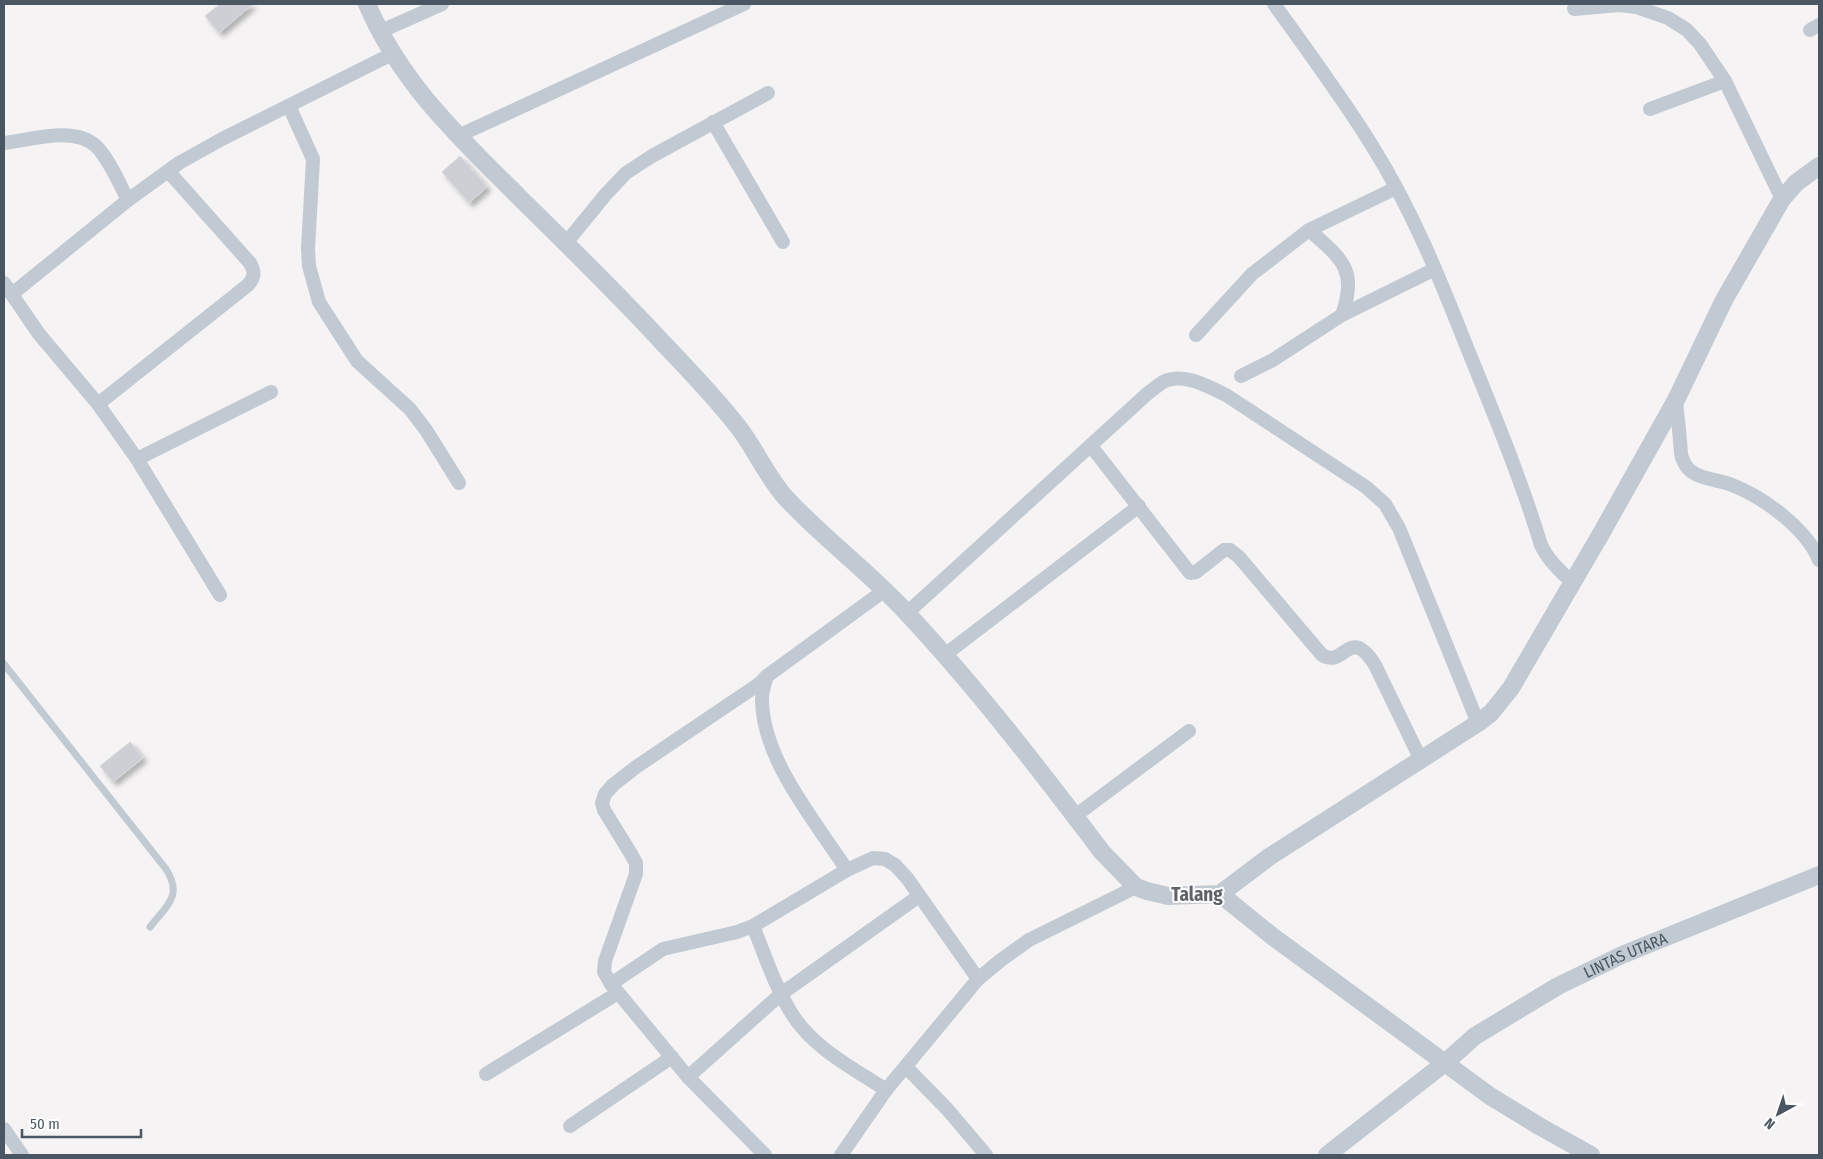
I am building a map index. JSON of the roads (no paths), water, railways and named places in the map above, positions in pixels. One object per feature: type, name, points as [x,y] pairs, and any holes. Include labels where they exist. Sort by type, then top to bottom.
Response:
[{"type":"street","points":[[367,4],[379,32],[392,54],[420,92],[458,136],[663,342],[728,415],[756,452],[784,496],[885,590],[946,654],[1102,852],[1136,887],[1147,892],[1168,896],[1220,894],[1269,857],[1491,713],[1511,688],[1676,400],[1724,300],[1782,199],[1796,183],[1819,166]]},
{"type":"street","points":[[379,32],[442,4]]},
{"type":"street","points":[[458,136],[744,4]]},
{"type":"street","points":[[1274,4],[1372,144],[1396,188],[1436,270],[1486,394],[1541,545],[1553,564],[1572,582]]},
{"type":"street","points":[[1574,9],[1619,4],[1636,6],[1678,23],[1700,44],[1725,81],[1782,199]]},
{"type":"street","points":[[220,595],[136,459],[98,404],[40,334],[8,288],[194,154],[392,54]]},
{"type":"street","points":[[1650,109],[1725,81]]},
{"type":"street","points":[[566,244],[606,194],[626,174],[652,156],[768,93]]},
{"type":"street","points":[[289,106],[313,159],[308,249],[319,302],[357,360],[410,409],[426,430],[459,483]]},
{"type":"street","points":[[713,122],[783,242]]},
{"type":"street","points":[[4,143],[69,134],[86,140],[96,146],[103,155],[128,200]]},
{"type":"street","points":[[98,404],[248,285],[253,279],[254,271],[250,263],[168,171]]},
{"type":"street","points":[[1196,335],[1252,274],[1309,230],[1396,188]]},
{"type":"street","points":[[1309,230],[1342,263],[1348,276],[1348,299],[1342,316]]},
{"type":"street","points":[[1241,376],[1273,360],[1342,316],[1436,270]]},
{"type":"street","points":[[907,613],[1148,393],[1167,380],[1181,378],[1206,385],[1226,395],[1366,488],[1385,504],[1399,528],[1478,723]]},
{"type":"street","points":[[136,459],[271,392]]},
{"type":"street","points":[[1676,400],[1682,460],[1688,470],[1698,476],[1732,485],[1770,506],[1808,540],[1819,560]]},
{"type":"street","points":[[1091,446],[1190,573],[1196,572],[1224,550],[1230,550],[1239,557],[1322,655],[1334,658],[1352,646],[1358,647],[1368,654],[1421,760]]},
{"type":"street","points":[[946,654],[1139,506]]},
{"type":"street","points":[[764,1155],[688,1077],[614,989],[604,972],[605,961],[636,874],[636,863],[604,810],[602,802],[605,794],[613,785],[636,767],[759,684],[767,676],[885,590]]},
{"type":"street","points":[[767,676],[762,698],[765,720],[772,745],[791,787],[847,870]]},
{"type":"street","points":[[1075,816],[1189,731]]},
{"type":"street","points":[[486,1074],[614,989],[663,950],[737,932],[753,926],[847,870],[873,858],[885,859],[895,865],[978,979]]},
{"type":"street","name":"LINTAS UTARA","points":[[1327,1155],[1488,1027],[1558,986],[1622,954],[1819,875]]},
{"type":"street","points":[[841,1155],[886,1090],[978,979],[1029,940],[1136,887]]},
{"type":"street","points":[[1220,894],[1272,936],[1496,1100],[1592,1155]]},
{"type":"street","points":[[688,1077],[781,994],[919,896]]},
{"type":"street","points":[[753,926],[781,994],[792,1014],[808,1034],[826,1050],[886,1090]]},
{"type":"street","points":[[570,1126],[672,1057]]},
{"type":"street","points":[[906,1067],[948,1110],[986,1155]]},
{"type":"street","points":[[4,1129],[22,1155]]},
{"type":"lane","points":[[4,664],[172,878],[175,890],[172,897],[150,926]]},
{"type":"district","name":"Talang","points":[[1197,894]]}]
